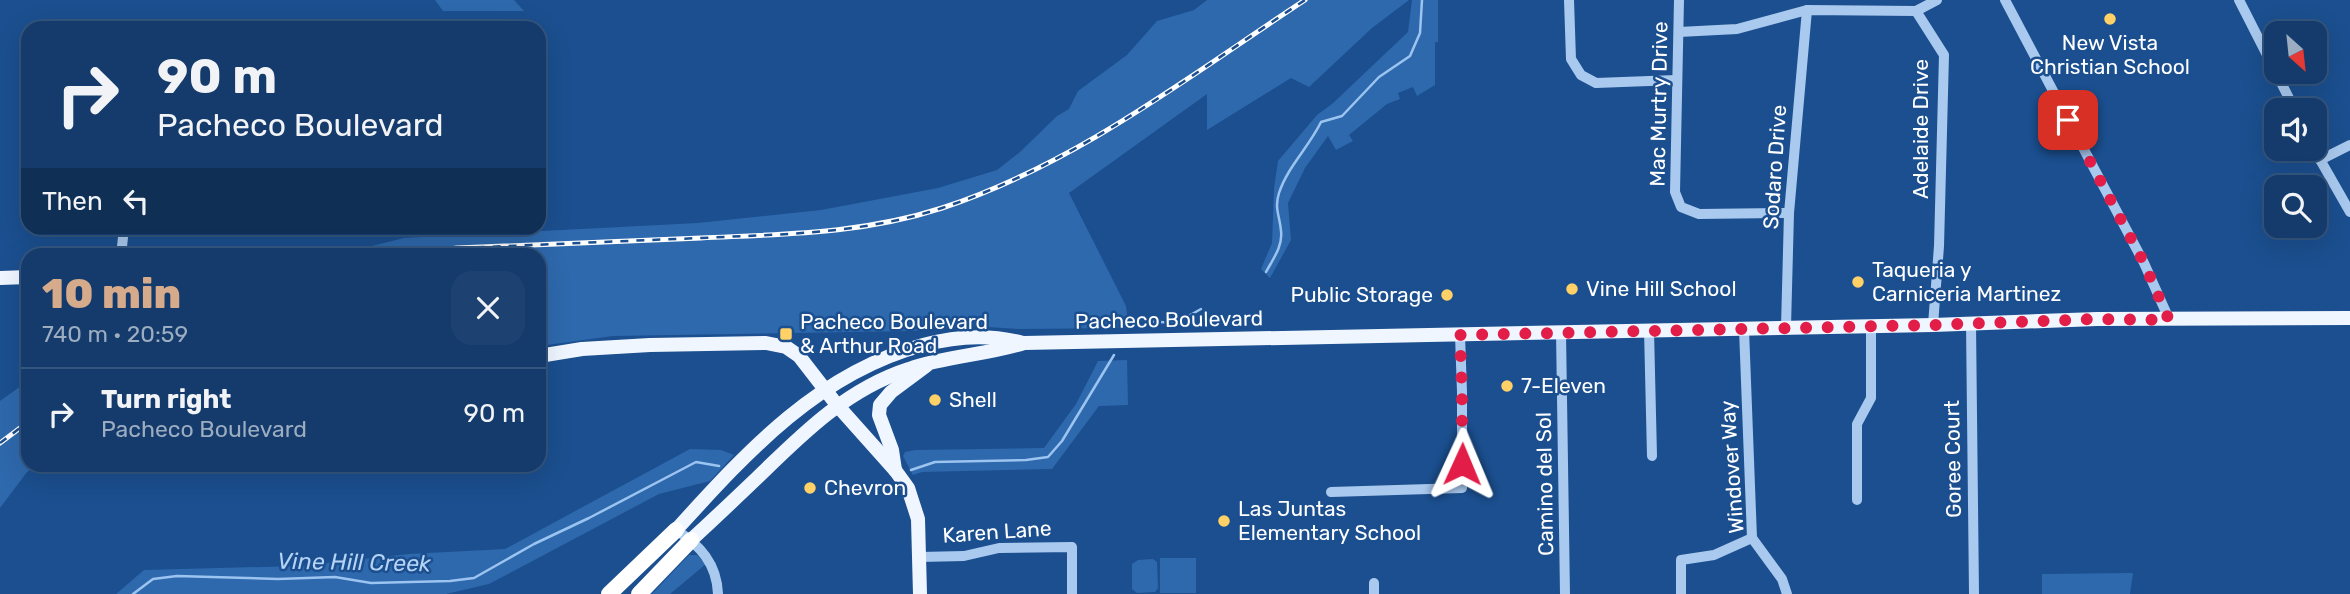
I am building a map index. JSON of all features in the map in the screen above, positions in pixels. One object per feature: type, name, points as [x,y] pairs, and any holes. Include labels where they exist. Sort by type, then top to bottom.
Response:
[{"type":"highway","points":[[609,594],[676,530]]},
{"type":"highway","points":[[639,594],[691,540]]},
{"type":"main road","points":[[0,278],[21,277]]},
{"type":"main road","name":"Pacheco Boulevard","points":[[676,530],[750,451],[804,403],[843,377],[900,351],[965,337],[1004,338],[1024,343],[1871,327],[2097,319],[2350,318]]},
{"type":"main road","points":[[546,355],[582,349],[650,345],[766,343],[786,346],[799,356],[908,488],[916,509],[920,594]]},
{"type":"main road","name":"Pacheco Boulevard","points":[[691,540],[837,405],[882,379],[910,368],[1003,350],[1024,343]]},
{"type":"main road","points":[[895,470],[892,450],[879,415],[880,405],[891,392],[929,364]]},
{"type":"street","points":[[1569,0],[1571,59],[1581,75],[1596,83],[1676,80]]},
{"type":"street","name":"Mac Murtry Drive","points":[[1679,0],[1675,192],[1681,207],[1699,214],[1789,213]]},
{"type":"street","points":[[1679,32],[1737,29],[1807,10],[1916,11],[1937,0]]},
{"type":"street","points":[[2005,0],[2144,263],[2169,320]]},
{"type":"street","points":[[2239,0],[2289,98]]},
{"type":"street","name":"Sodaro Drive","points":[[1786,327],[1789,213],[1807,10]]},
{"type":"street","name":"Adelaide Drive","points":[[1916,11],[1944,55],[1939,246],[1933,325]]},
{"type":"street","points":[[2327,156],[2350,145]]},
{"type":"street","points":[[2321,161],[2350,212]]},
{"type":"street","name":"Goree Court","points":[[1971,324],[1974,594]]},
{"type":"street","points":[[1857,500],[1857,424],[1871,398],[1871,327]]},
{"type":"street","name":"Windover Way","points":[[1744,329],[1752,538],[1783,579],[1787,594]]},
{"type":"street","points":[[1649,330],[1652,456]]},
{"type":"street","name":"Camino del Sol","points":[[1562,332],[1565,594]]},
{"type":"street","points":[[1331,492],[1462,488],[1460,335]]},
{"type":"street","points":[[676,530],[691,540],[710,560],[715,572],[718,594]]},
{"type":"street","points":[[1681,594],[1681,560],[1714,555],[1752,538]]},
{"type":"street","name":"Karen Lane","points":[[920,557],[964,556],[999,548],[1072,547],[1072,594]]},
{"type":"shaded area","points":[[435,0],[514,0],[524,11],[443,11]]},
{"type":"shaded area","points":[[1207,0],[1409,0],[1372,28],[1309,87],[1291,78],[1207,130],[1207,94],[1069,193],[1126,306],[1129,328],[1018,329],[973,326],[912,331],[613,336],[546,345],[546,248],[364,248],[404,238],[546,235],[546,231],[698,223],[821,210],[938,188],[997,170],[1057,116],[1069,109],[1078,91],[1127,55],[1157,21],[1194,10]]},
{"type":"shaded area","points":[[1412,0],[1438,0],[1435,85],[1417,96],[1413,87],[1398,93],[1400,99],[1387,104],[1349,135],[1353,141],[1336,150],[1328,136],[1305,168],[1288,203],[1291,240],[1270,278],[1261,269],[1272,243],[1278,161],[1317,115],[1408,32]]},
{"type":"shaded area","points":[[1127,360],[1128,405],[1099,406],[1052,469],[922,472],[913,475],[903,456],[905,452],[916,450],[1044,448],[1076,404],[1098,361]]},
{"type":"shaded area","points":[[21,386],[21,472],[27,472],[0,508],[0,401]]},
{"type":"shaded area","points":[[690,449],[721,450],[734,455],[710,481],[659,494],[489,584],[446,594],[116,594],[144,570],[298,566],[409,554],[505,549]]},
{"type":"shaded area","points":[[689,555],[697,555],[706,564],[670,594],[652,594]]},
{"type":"shaded area","points":[[1160,558],[1196,558],[1196,593],[1160,593]]},
{"type":"shaded area","points":[[1153,559],[1157,562],[1158,588],[1155,592],[1137,593],[1132,589],[1132,564],[1138,560]]},
{"type":"shaded area","points":[[2133,573],[2130,594],[2042,594],[2042,574]]},
{"type":"waterway","points":[[1266,272],[1280,242],[1277,204],[1288,174],[1321,122],[1342,116],[1379,77],[1410,56],[1420,33],[1422,0]]},
{"type":"waterway","name":"Vine Hill Creek","points":[[1144,321],[1176,323],[1201,309]]},
{"type":"waterway","name":"Vine Hill Creek","points":[[911,470],[935,462],[1048,457],[1062,441],[1114,355]]},
{"type":"waterway","name":"Vine Hill Creek","points":[[133,594],[153,579],[177,576],[278,579],[335,577],[371,583],[474,578],[534,544],[696,462],[719,466]]},
{"type":"railway","points":[[457,248],[793,234],[853,228],[912,217],[991,190],[1085,143],[1174,88],[1305,0]]},
{"type":"railway","points":[[0,443],[21,427]]},
{"type":"place","name":"New Vista Christian School","points":[[2110,19]]},
{"type":"place","name":"Taqueria y Carniceria Martinez","points":[[1858,282]]},
{"type":"place","name":"Vine Hill School","points":[[1572,289]]},
{"type":"place","name":"Public Storage","points":[[1447,295]]},
{"type":"place","name":"Pacheco Boulevard & Arthur Road","points":[[786,334]]},
{"type":"place","name":"7-Eleven","points":[[1507,386]]},
{"type":"place","name":"Shell","points":[[935,400]]},
{"type":"place","name":"Chevron","points":[[810,488]]},
{"type":"place","name":"Las Juntas Elementary School","points":[[1224,521]]},
{"type":"route","points":[[1462,464],[1460,335],[2097,319],[2169,320],[2144,263],[2068,120]]}]
